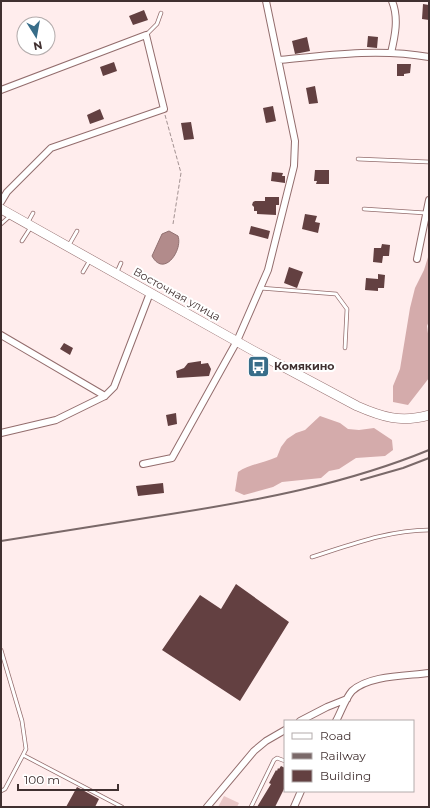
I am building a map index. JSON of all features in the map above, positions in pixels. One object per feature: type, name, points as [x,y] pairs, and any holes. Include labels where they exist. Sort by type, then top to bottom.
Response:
[{"type":"main road","name":"Восточная улица","points":[[1,209],[236,341],[356,406],[386,417],[398,419],[409,419],[429,415]]},
{"type":"street","points":[[143,464],[172,458],[236,341],[268,270],[294,166],[295,141],[266,1]]},
{"type":"street","points":[[391,53],[396,31],[394,6],[392,1]]},
{"type":"street","points":[[1,90],[146,35],[164,109],[52,148],[7,192],[1,202]]},
{"type":"street","points":[[279,60],[349,52],[391,53],[429,57]]},
{"type":"street","points":[[417,259],[429,200]]},
{"type":"street","points":[[1,434],[56,420],[105,396],[114,387],[150,293]]},
{"type":"street","points":[[1,335],[105,396]]},
{"type":"street","points":[[1,427],[9,432]]},
{"type":"street","points":[[336,720],[347,699],[358,686],[380,678],[429,673]]},
{"type":"street","points":[[302,720],[347,699]]},
{"type":"street","points":[[207,807],[254,751],[266,741],[284,731]]},
{"type":"street","points":[[294,807],[301,792]]},
{"type":"lane","points":[[146,35],[157,24],[161,13]]},
{"type":"lane","points":[[358,159],[429,162]]},
{"type":"lane","points":[[364,209],[426,213]]},
{"type":"lane","points":[[22,241],[34,213]]},
{"type":"lane","points":[[1,224],[11,215]]},
{"type":"lane","points":[[68,247],[77,231]]},
{"type":"lane","points":[[83,272],[90,259]]},
{"type":"lane","points":[[116,274],[121,263]]},
{"type":"lane","points":[[260,288],[336,294],[347,309],[345,348]]},
{"type":"lane","points":[[312,557],[384,535],[400,532],[429,530]]},
{"type":"lane","points":[[1,650],[22,721],[26,749],[5,788],[1,791]]},
{"type":"lane","points":[[23,755],[122,807]]},
{"type":"lane","points":[[251,807],[274,760],[277,758],[284,762]]},
{"type":"path","points":[[164,109],[181,173],[173,224]]},
{"type":"shaded area","points":[[169,231],[178,236],[178,248],[171,260],[162,264],[157,262],[152,256],[162,234]]},
{"type":"shaded area","points":[[429,254],[429,321],[427,326],[429,341],[429,378],[408,405],[393,402],[393,386],[400,369],[410,308],[415,288],[424,270]]},
{"type":"shaded area","points":[[320,416],[340,423],[348,429],[359,430],[374,428],[392,440],[393,450],[385,456],[356,458],[339,469],[329,471],[321,478],[282,482],[273,487],[244,495],[235,491],[238,472],[247,467],[277,457],[281,447],[287,439],[296,433],[305,430]]},
{"type":"shaded area","points":[[224,796],[239,803],[237,807],[218,807]]},
{"type":"building","points":[[423,4],[429,5],[429,20],[422,19]]},
{"type":"building","points":[[144,10],[148,20],[133,25],[129,16]]},
{"type":"building","points":[[368,36],[378,37],[377,48],[367,47]]},
{"type":"building","points":[[307,37],[310,51],[295,54],[292,41]]},
{"type":"building","points":[[114,62],[117,71],[103,76],[100,67]]},
{"type":"building","points":[[397,64],[411,64],[410,73],[404,74],[404,76],[397,76]]},
{"type":"building","points":[[315,86],[318,103],[309,104],[306,88]]},
{"type":"building","points":[[273,106],[276,121],[266,123],[263,108]]},
{"type":"building","points":[[100,109],[104,119],[90,124],[87,115]]},
{"type":"building","points":[[191,122],[194,139],[184,140],[181,123]]},
{"type":"building","points":[[315,170],[329,170],[329,184],[316,184],[317,181],[314,181]]},
{"type":"building","points":[[272,172],[283,173],[282,176],[285,176],[285,183],[271,181]]},
{"type":"building","points":[[265,197],[279,197],[279,205],[276,205],[276,215],[257,214],[257,211],[254,211],[254,207],[252,205],[253,202],[265,201]]},
{"type":"building","points":[[305,214],[317,216],[315,222],[320,223],[318,233],[302,229]]},
{"type":"building","points":[[251,226],[270,231],[268,239],[249,234]]},
{"type":"building","points":[[382,244],[390,245],[389,256],[383,256],[382,263],[373,262],[374,248],[381,248]]},
{"type":"building","points":[[289,267],[303,272],[297,288],[284,283]]},
{"type":"building","points":[[378,274],[385,275],[384,288],[378,288],[378,291],[365,290],[366,278],[378,279]]},
{"type":"building","points":[[64,343],[73,348],[70,355],[60,349]]},
{"type":"building","points":[[201,361],[201,364],[208,363],[211,369],[209,376],[177,378],[176,371],[184,368],[188,363]]},
{"type":"building","points":[[176,413],[177,424],[168,426],[166,415]]},
{"type":"building","points":[[163,483],[164,493],[138,496],[136,486]]},
{"type":"building","points":[[236,584],[289,622],[240,701],[162,650],[200,595],[221,609]]},
{"type":"building","points":[[281,766],[284,768],[284,789],[275,807],[257,807],[271,784],[269,783],[276,770],[277,771],[278,768],[279,769]]},
{"type":"building","points":[[77,787],[99,799],[95,807],[66,807]]},
{"type":"railway","points":[[1,541],[270,497],[334,482],[398,462],[429,450]]},
{"type":"railway","points":[[361,480],[403,468],[429,458]]},
{"type":"place","name":"Комякино","points":[[258,366]]}]
